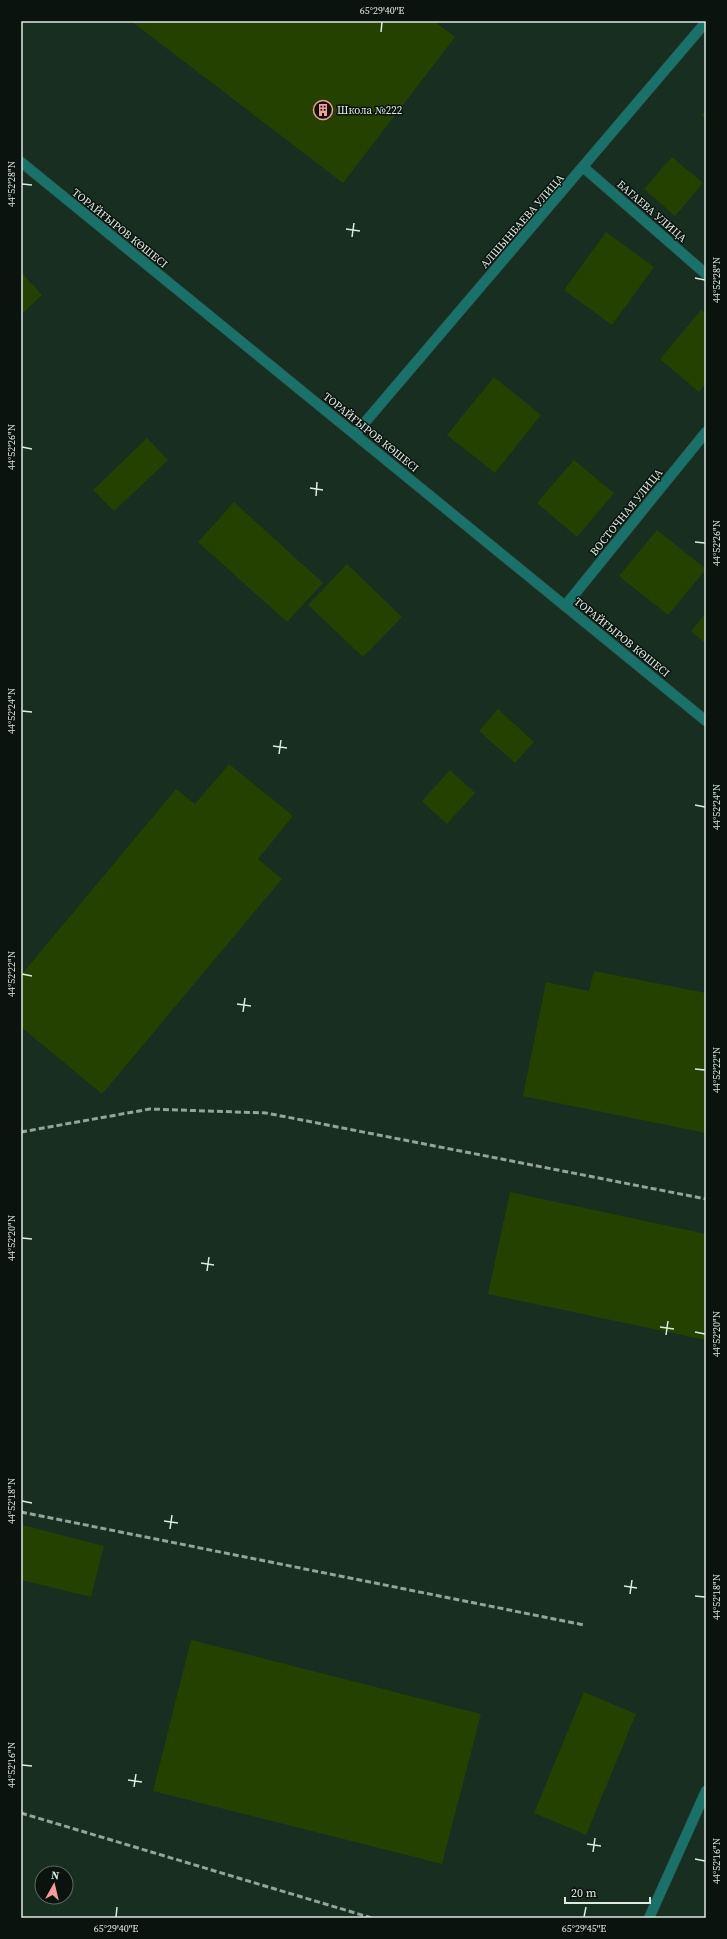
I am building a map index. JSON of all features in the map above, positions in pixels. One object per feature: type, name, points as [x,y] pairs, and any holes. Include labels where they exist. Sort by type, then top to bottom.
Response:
[{"type":"street","name":"АЛШЫНБАЕВА УЛИЦА","points":[[355,434],[706,22]]},
{"type":"street","name":"ТОРАЙҒЫРОВ КӨШЕСІ","points":[[21,162],[706,721]]},
{"type":"street","name":"БАГАЕВА УЛИЦА","points":[[583,167],[706,274]]},
{"type":"street","name":"ВОСТОЧНАЯ УЛИЦА","points":[[565,606],[706,432]]},
{"type":"street","points":[[649,1918],[706,1791]]},
{"type":"building","name":"Школа №222","points":[[131,21],[434,21],[455,37],[343,183]]},
{"type":"building","points":[[706,110],[706,119],[702,115]]},
{"type":"building","points":[[672,157],[703,183],[675,216],[644,189]]},
{"type":"building","points":[[606,232],[654,267],[612,325],[564,290]]},
{"type":"building","points":[[22,273],[42,295],[21,315],[21,274]]},
{"type":"building","points":[[701,310],[706,314],[706,383],[699,392],[660,359]]},
{"type":"building","points":[[494,377],[541,415],[495,473],[447,435]]},
{"type":"building","points":[[147,438],[168,460],[114,511],[93,490]]},
{"type":"building","points":[[574,460],[614,493],[577,537],[537,503]]},
{"type":"building","points":[[234,502],[323,583],[287,622],[198,542]]},
{"type":"building","points":[[657,530],[706,569],[668,615],[619,576]]},
{"type":"building","points":[[347,564],[402,617],[363,657],[308,605]]},
{"type":"building","points":[[706,613],[706,644],[691,631]]},
{"type":"building","points":[[498,709],[534,742],[515,763],[479,731]]},
{"type":"building","points":[[229,764],[293,816],[258,859],[282,879],[102,1094],[21,1027],[21,975],[176,789],[195,804]]},
{"type":"building","points":[[450,770],[475,793],[447,824],[422,801]]},
{"type":"building","points":[[594,971],[706,993],[706,1133],[523,1096],[546,982],[589,991]]},
{"type":"building","points":[[510,1192],[706,1234],[706,1340],[488,1294]]},
{"type":"building","points":[[23,1525],[104,1546],[91,1597],[21,1580],[21,1534]]},
{"type":"building","points":[[191,1640],[481,1714],[442,1864],[153,1791]]},
{"type":"building","points":[[584,1692],[636,1714],[586,1835],[534,1813]]},
{"type":"railway","points":[[21,1132],[150,1109],[266,1113],[706,1199]]},
{"type":"railway","points":[[21,1512],[584,1625]]},
{"type":"railway","points":[[21,1813],[372,1918]]},
{"type":"place","name":"Школа №222","points":[[323,110]]}]
